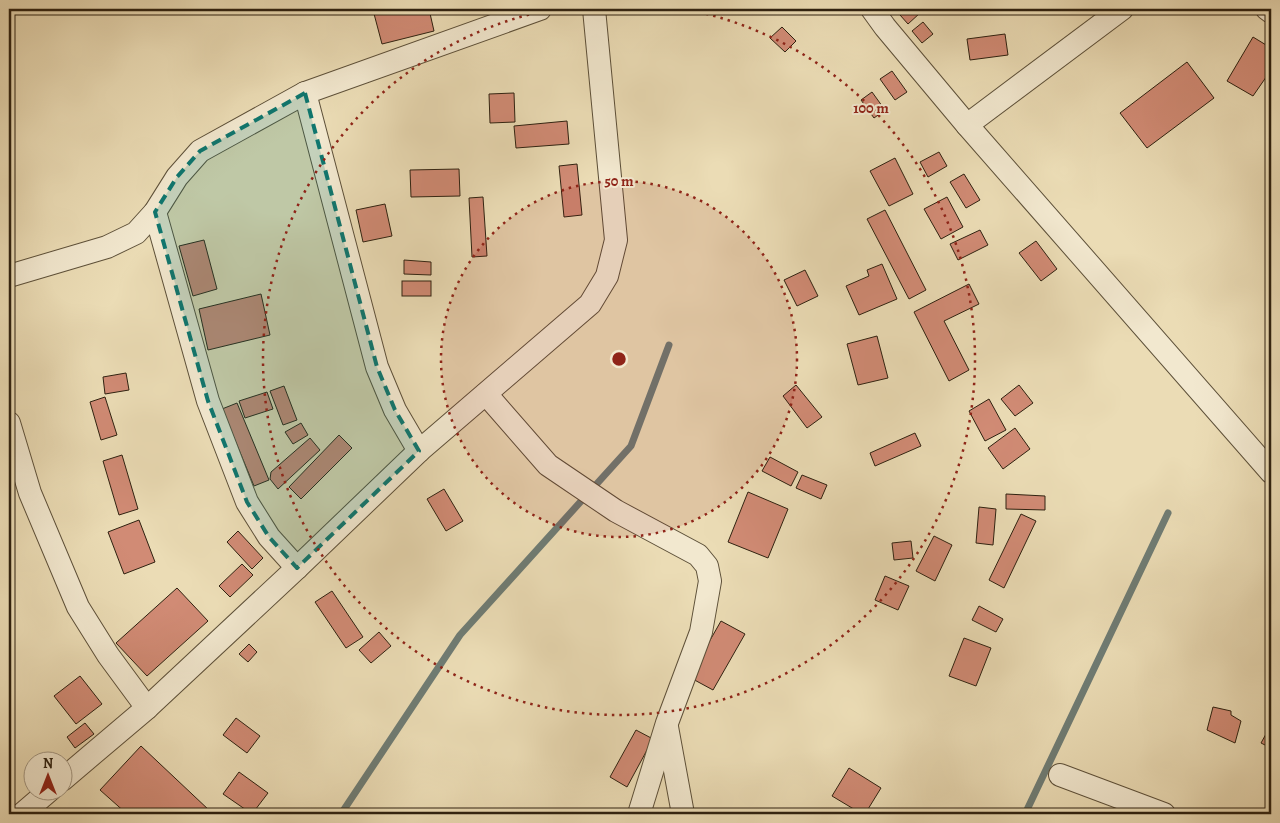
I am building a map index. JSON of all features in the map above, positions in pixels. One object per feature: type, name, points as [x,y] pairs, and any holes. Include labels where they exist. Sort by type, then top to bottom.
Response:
[{"type":"street","points":[[9,276],[107,247],[136,233],[155,212],[176,177],[200,151],[305,93],[540,9]]},
{"type":"street","points":[[72,772],[147,708],[419,451],[590,304],[607,276],[616,240],[594,9]]},
{"type":"street","points":[[872,9],[967,125],[1271,472]]},
{"type":"street","points":[[967,125],[1122,9]]},
{"type":"street","points":[[1267,9],[1271,12]]},
{"type":"street","points":[[305,93],[378,367],[395,410],[419,451]]},
{"type":"street","points":[[155,212],[208,401],[247,502],[269,537],[297,568]]},
{"type":"street","points":[[486,394],[548,465],[616,511],[698,554],[706,566],[710,581],[701,632],[667,723],[639,814]]},
{"type":"street","points":[[9,423],[30,493],[78,607],[108,655],[147,708]]},
{"type":"street","points":[[667,723],[683,814]]},
{"type":"street","points":[[1060,775],[1164,814]]},
{"type":"street","points":[[22,814],[38,800]]},
{"type":"highlighted area","points":[[305,93],[377,367],[395,410],[419,451],[297,568],[269,537],[247,502],[208,401],[155,212],[177,177],[200,151]]},
{"type":"building","points":[[429,9],[434,31],[382,44],[373,10]]},
{"type":"building","points":[[907,9],[915,9],[920,13],[908,24],[900,15]]},
{"type":"building","points":[[923,22],[933,34],[922,43],[912,31]]},
{"type":"building","points":[[782,27],[796,41],[785,52],[770,38]]},
{"type":"building","points":[[1005,34],[1008,55],[970,60],[967,39]]},
{"type":"building","points":[[1253,37],[1271,48],[1271,70],[1253,96],[1227,81]]},
{"type":"building","points":[[1187,62],[1214,98],[1147,148],[1120,113]]},
{"type":"building","points":[[892,71],[907,92],[895,100],[880,79]]},
{"type":"building","points":[[872,92],[885,110],[874,118],[861,100]]},
{"type":"building","points":[[514,93],[515,122],[490,123],[489,94]]},
{"type":"building","points":[[567,121],[569,144],[516,148],[514,126]]},
{"type":"building","points":[[939,152],[947,166],[928,177],[920,162]]},
{"type":"building","points":[[895,158],[913,194],[889,206],[870,171]]},
{"type":"building","points":[[577,164],[582,215],[564,217],[559,166]]},
{"type":"building","points":[[459,169],[460,196],[411,197],[410,170]]},
{"type":"building","points":[[964,174],[980,200],[966,208],[950,182]]},
{"type":"building","points":[[483,197],[487,256],[472,257],[469,198]]},
{"type":"building","points":[[947,197],[963,227],[941,239],[924,209]]},
{"type":"building","points":[[385,204],[392,236],[363,242],[356,210]]},
{"type":"building","points":[[885,210],[926,290],[909,299],[867,219]]},
{"type":"building","points":[[980,230],[988,245],[958,260],[950,244]]},
{"type":"building","points":[[204,240],[217,289],[193,296],[179,246]]},
{"type":"building","points":[[1036,241],[1057,269],[1041,281],[1019,253]]},
{"type":"building","points":[[404,260],[431,262],[431,275],[404,274]]},
{"type":"building","points":[[882,264],[897,299],[859,315],[846,286],[869,276],[867,270]]},
{"type":"building","points":[[805,270],[818,296],[797,306],[784,280]]},
{"type":"building","points":[[402,281],[431,281],[431,296],[402,296]]},
{"type":"building","points":[[969,284],[979,304],[944,321],[969,370],[949,381],[914,312]]},
{"type":"building","points":[[261,294],[270,335],[208,350],[199,309]]},
{"type":"building","points":[[877,336],[888,378],[858,385],[847,344]]},
{"type":"building","points":[[126,373],[129,390],[105,394],[103,377]]},
{"type":"building","points":[[796,385],[822,417],[807,428],[783,396]]},
{"type":"building","points":[[1019,385],[1033,403],[1015,416],[1001,399]]},
{"type":"building","points":[[284,386],[297,420],[283,425],[270,391]]},
{"type":"building","points":[[267,392],[273,409],[245,418],[239,401]]},
{"type":"building","points":[[105,397],[117,435],[101,440],[90,402]]},
{"type":"building","points":[[989,399],[1006,430],[985,441],[969,411]]},
{"type":"building","points":[[237,403],[269,480],[254,486],[222,409]]},
{"type":"building","points":[[301,423],[308,435],[293,444],[285,432]]},
{"type":"building","points":[[1015,428],[1030,449],[1003,469],[988,448]]},
{"type":"building","points":[[915,433],[921,446],[875,466],[870,453]]},
{"type":"building","points":[[339,435],[352,448],[301,499],[289,487]]},
{"type":"building","points":[[310,438],[320,450],[278,489],[270,479],[271,472]]},
{"type":"building","points":[[122,455],[138,509],[119,515],[103,461]]},
{"type":"building","points":[[770,457],[798,472],[791,486],[762,471]]},
{"type":"building","points":[[802,475],[827,485],[821,499],[796,488]]},
{"type":"building","points":[[444,489],[463,521],[446,531],[427,499]]},
{"type":"building","points":[[748,492],[788,509],[768,558],[728,542]]},
{"type":"building","points":[[1006,494],[1045,496],[1045,510],[1006,509]]},
{"type":"building","points":[[979,507],[996,509],[993,545],[976,543]]},
{"type":"building","points":[[1021,514],[1036,521],[1004,588],[989,580]]},
{"type":"building","points":[[139,520],[155,562],[124,574],[108,532]]},
{"type":"building","points":[[238,531],[263,558],[252,569],[227,542]]},
{"type":"building","points":[[934,536],[952,545],[935,581],[916,571]]},
{"type":"building","points":[[911,541],[913,558],[894,560],[892,543]]},
{"type":"building","points":[[242,564],[253,575],[230,597],[219,586]]},
{"type":"building","points":[[885,576],[909,586],[898,610],[875,600]]},
{"type":"building","points":[[177,588],[208,621],[147,676],[116,643]]},
{"type":"building","points":[[332,591],[363,637],[346,648],[315,602]]},
{"type":"building","points":[[979,606],[1003,619],[996,632],[972,620]]},
{"type":"building","points":[[721,621],[745,634],[713,690],[689,677]]},
{"type":"building","points":[[379,632],[391,646],[371,663],[359,650]]},
{"type":"building","points":[[964,638],[991,648],[976,686],[949,676]]},
{"type":"building","points":[[249,644],[257,652],[248,662],[239,654]]},
{"type":"building","points":[[80,676],[102,704],[76,724],[54,696]]},
{"type":"building","points":[[1213,707],[1231,711],[1231,715],[1241,721],[1235,743],[1207,730]]},
{"type":"building","points":[[236,718],[260,736],[247,753],[223,735]]},
{"type":"building","points":[[85,723],[94,734],[75,748],[67,737]]},
{"type":"building","points":[[1271,725],[1271,748],[1261,743]]},
{"type":"building","points":[[636,730],[653,739],[627,787],[610,777]]},
{"type":"building","points":[[141,746],[210,811],[207,814],[127,814],[100,790]]},
{"type":"building","points":[[849,768],[881,788],[865,814],[832,796]]},
{"type":"building","points":[[239,772],[268,793],[252,814],[223,794]]},
{"type":"waterway","points":[[341,814],[460,635],[631,446],[669,345]]},
{"type":"waterway","points":[[1025,814],[1168,513]]}]
